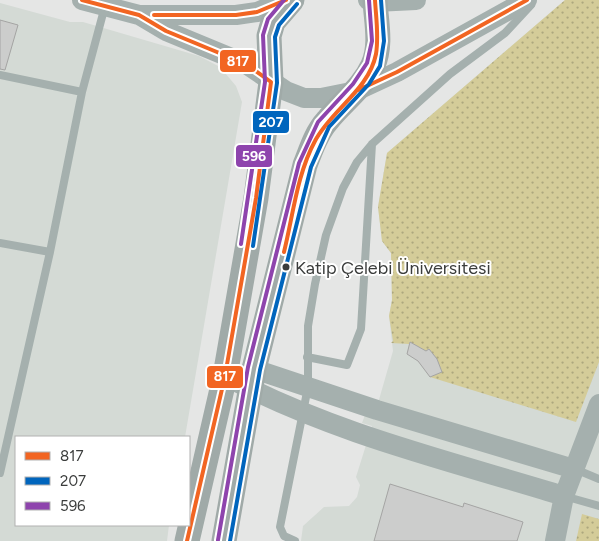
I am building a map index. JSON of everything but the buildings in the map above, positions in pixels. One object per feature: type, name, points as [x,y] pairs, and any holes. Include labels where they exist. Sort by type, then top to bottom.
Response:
[{"type":"main road","points":[[188,541],[225,376],[256,198],[271,82],[269,36],[273,22],[292,0]]},
{"type":"main road","points":[[224,541],[252,379],[310,151],[325,123],[356,91],[374,64],[378,31],[372,1]]},
{"type":"street","points":[[82,0],[139,15],[236,15],[257,12],[286,0]]},
{"type":"street","points":[[372,1],[416,0]]},
{"type":"street","points":[[139,15],[166,31],[246,64],[286,91],[304,98],[321,98],[356,91],[397,72],[527,0]]},
{"type":"street","points":[[225,376],[308,387],[574,469]]},
{"type":"street","points":[[252,379],[303,413],[368,437],[564,496]]},
{"type":"street","points":[[555,541],[564,496],[599,404]]},
{"type":"lane","points":[[295,541],[284,536],[280,527],[308,387],[308,326],[326,235],[343,188],[357,162],[372,144],[450,74],[505,34],[535,0]]},
{"type":"lane","points":[[0,473],[50,252],[82,92],[105,6]]},
{"type":"lane","points":[[0,75],[82,92]]},
{"type":"lane","points":[[307,357],[347,365],[361,329],[372,144]]},
{"type":"lane","points":[[0,243],[50,252]]},
{"type":"lane","points":[[574,469],[599,479]]},
{"type":"lane","points":[[564,496],[599,506]]},
{"type":"shaded area","points":[[565,0],[599,0],[599,541],[301,541],[303,526],[324,507],[349,506],[357,497],[360,485],[356,477],[372,426],[362,423],[365,415],[374,417],[393,351],[389,316],[392,300],[391,253],[382,241],[378,207],[387,153]]},
{"type":"shaded area","points":[[565,0],[599,0],[599,362],[576,422],[430,377],[442,372],[437,359],[429,349],[426,351],[410,342],[409,344],[391,343],[393,341],[389,316],[392,300],[391,253],[382,241],[378,207],[387,153]]},
{"type":"shaded area","points":[[0,3],[70,22],[83,22],[199,56],[220,67],[236,86],[242,102],[185,436],[15,436],[15,526],[169,526],[167,541],[0,541]]},
{"type":"shaded area","points":[[582,514],[599,519],[599,541],[576,541]]},
{"type":"transit line","name":"817","points":[[82,0],[139,15],[166,31],[246,64],[271,82],[256,198],[225,376],[187,541]]},
{"type":"transit line","name":"596","points":[[241,244],[265,82],[263,35],[268,19],[284,0]]},
{"type":"transit line","name":"817","points":[[154,15],[236,15],[257,12],[286,0]]},
{"type":"transit line","name":"596","points":[[218,540],[248,367],[299,163],[318,122],[353,84],[367,63],[372,41],[369,0]]},
{"type":"transit line","name":"817","points":[[284,252],[300,181],[315,141],[330,119],[358,89],[372,67],[376,54],[377,40],[375,0]]},
{"type":"transit line","name":"207","points":[[230,541],[260,370],[311,167],[329,127],[369,84],[380,66],[384,41],[381,0]]},
{"type":"transit line","name":"817","points":[[356,91],[397,72],[527,0]]},
{"type":"transit line","name":"207","points":[[253,246],[277,83],[275,37],[279,25],[297,4]]},
{"type":"place","name":"Katip Çelebi Üniversitesi","points":[[286,267]]}]
